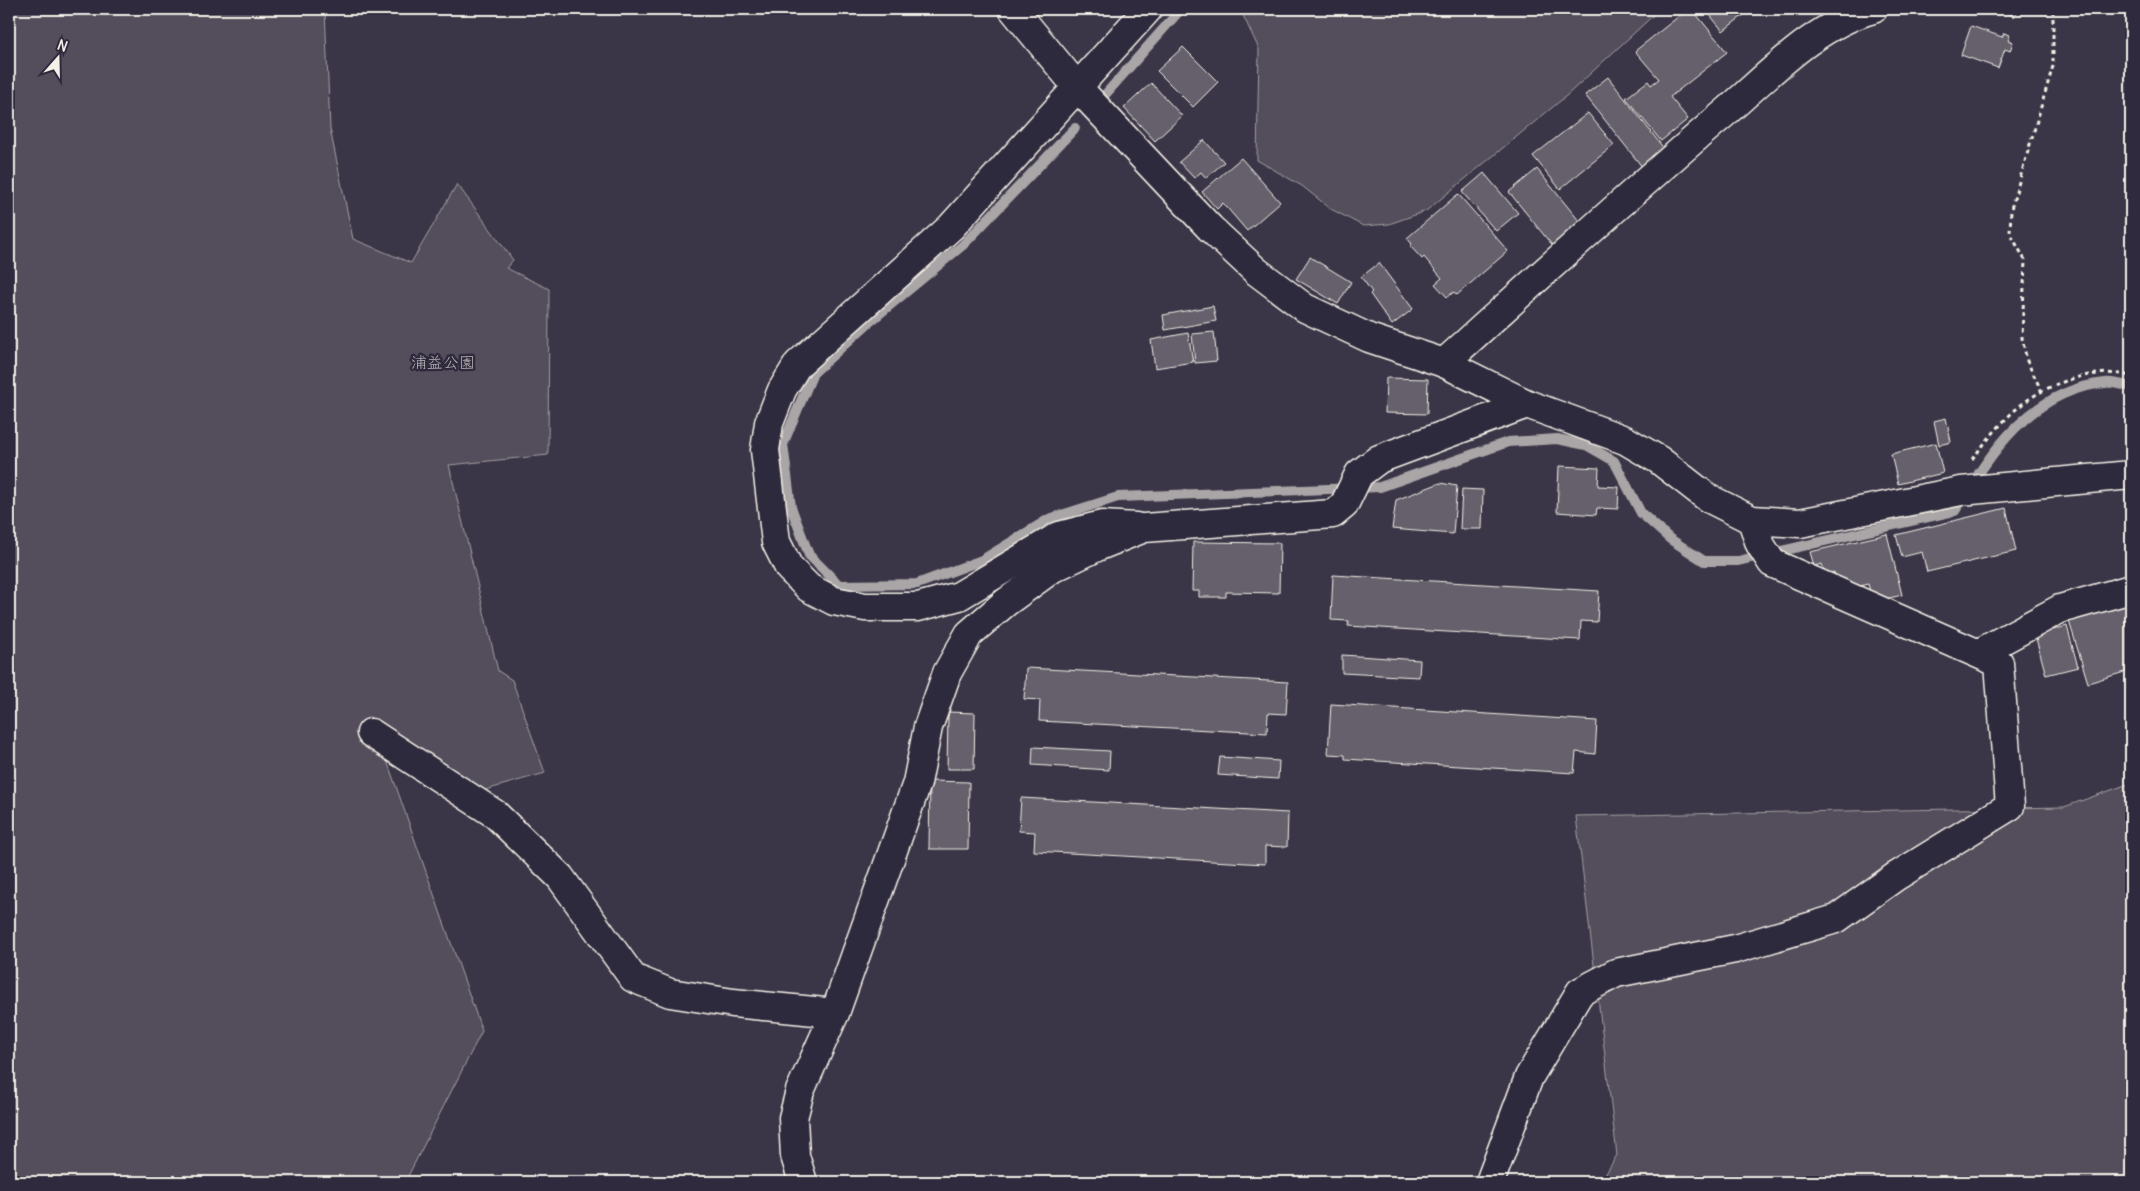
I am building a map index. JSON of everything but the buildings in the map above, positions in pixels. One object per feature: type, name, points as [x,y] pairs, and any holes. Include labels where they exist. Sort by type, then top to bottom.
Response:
[{"type":"street","points":[[1013,9],[1078,88],[1210,228],[1256,271],[1305,308],[1369,338],[1444,363],[1527,404],[1625,440],[1660,460],[1761,542],[1999,663],[2010,806],[1895,878],[1836,919],[1735,949],[1616,973],[1580,992],[1529,1077],[1490,1182]]},
{"type":"street","points":[[1148,9],[951,227],[798,364],[782,390],[769,423],[765,450],[776,542],[789,568],[809,588],[834,601],[865,607],[918,607],[959,596],[1059,536],[1102,525],[1144,528],[1332,514],[1344,505],[1359,474],[1379,460],[1527,404]]},
{"type":"street","points":[[1444,363],[1668,161],[1799,50],[1825,29],[1852,15],[1873,9]]},
{"type":"street","points":[[1761,542],[1800,523],[1963,491],[2131,476]]},
{"type":"street","points":[[803,1182],[795,1156],[793,1118],[800,1091],[835,1013],[917,783],[931,718],[947,673],[969,634],[1005,603],[1053,568],[1144,528]]},
{"type":"street","points":[[1979,653],[2060,608],[2131,589]]},
{"type":"street","points":[[371,734],[495,814],[560,877],[633,978],[670,993],[733,1003],[835,1013]]},
{"type":"path","points":[[2042,392],[2027,362],[2022,338],[2025,260],[2010,233],[2011,209],[2053,66],[2053,9]]},
{"type":"path","points":[[1963,491],[1966,464],[2014,410],[2042,392],[2070,378],[2103,373],[2131,376]]},
{"type":"green space","name":"浦益公園","points":[[9,9],[325,9],[330,129],[353,239],[411,263],[457,184],[513,260],[506,268],[549,289],[548,455],[449,465],[498,671],[512,680],[545,773],[482,791],[373,721],[482,1031],[405,1182],[9,1182]]},
{"type":"green space","points":[[1240,9],[1660,9],[1565,97],[1426,211],[1389,224],[1363,226],[1331,209],[1302,186],[1257,160],[1259,49]]},
{"type":"green space","points":[[2131,783],[2131,1182],[1601,1182],[1617,1155],[1576,816],[2064,807]]},
{"type":"waterway","points":[[1103,97],[1181,9]]},
{"type":"waterway","points":[[1075,128],[963,245],[866,325],[813,373],[783,444],[791,507],[809,555],[839,585],[917,584],[982,560],[1049,519],[1118,497],[1380,487],[1508,442],[1557,439],[1586,445],[1614,461],[1641,513],[1670,539],[1704,561],[1738,561],[1955,511],[1998,447],[2034,411],[2055,398],[2079,388],[2108,383],[2131,387]]}]
